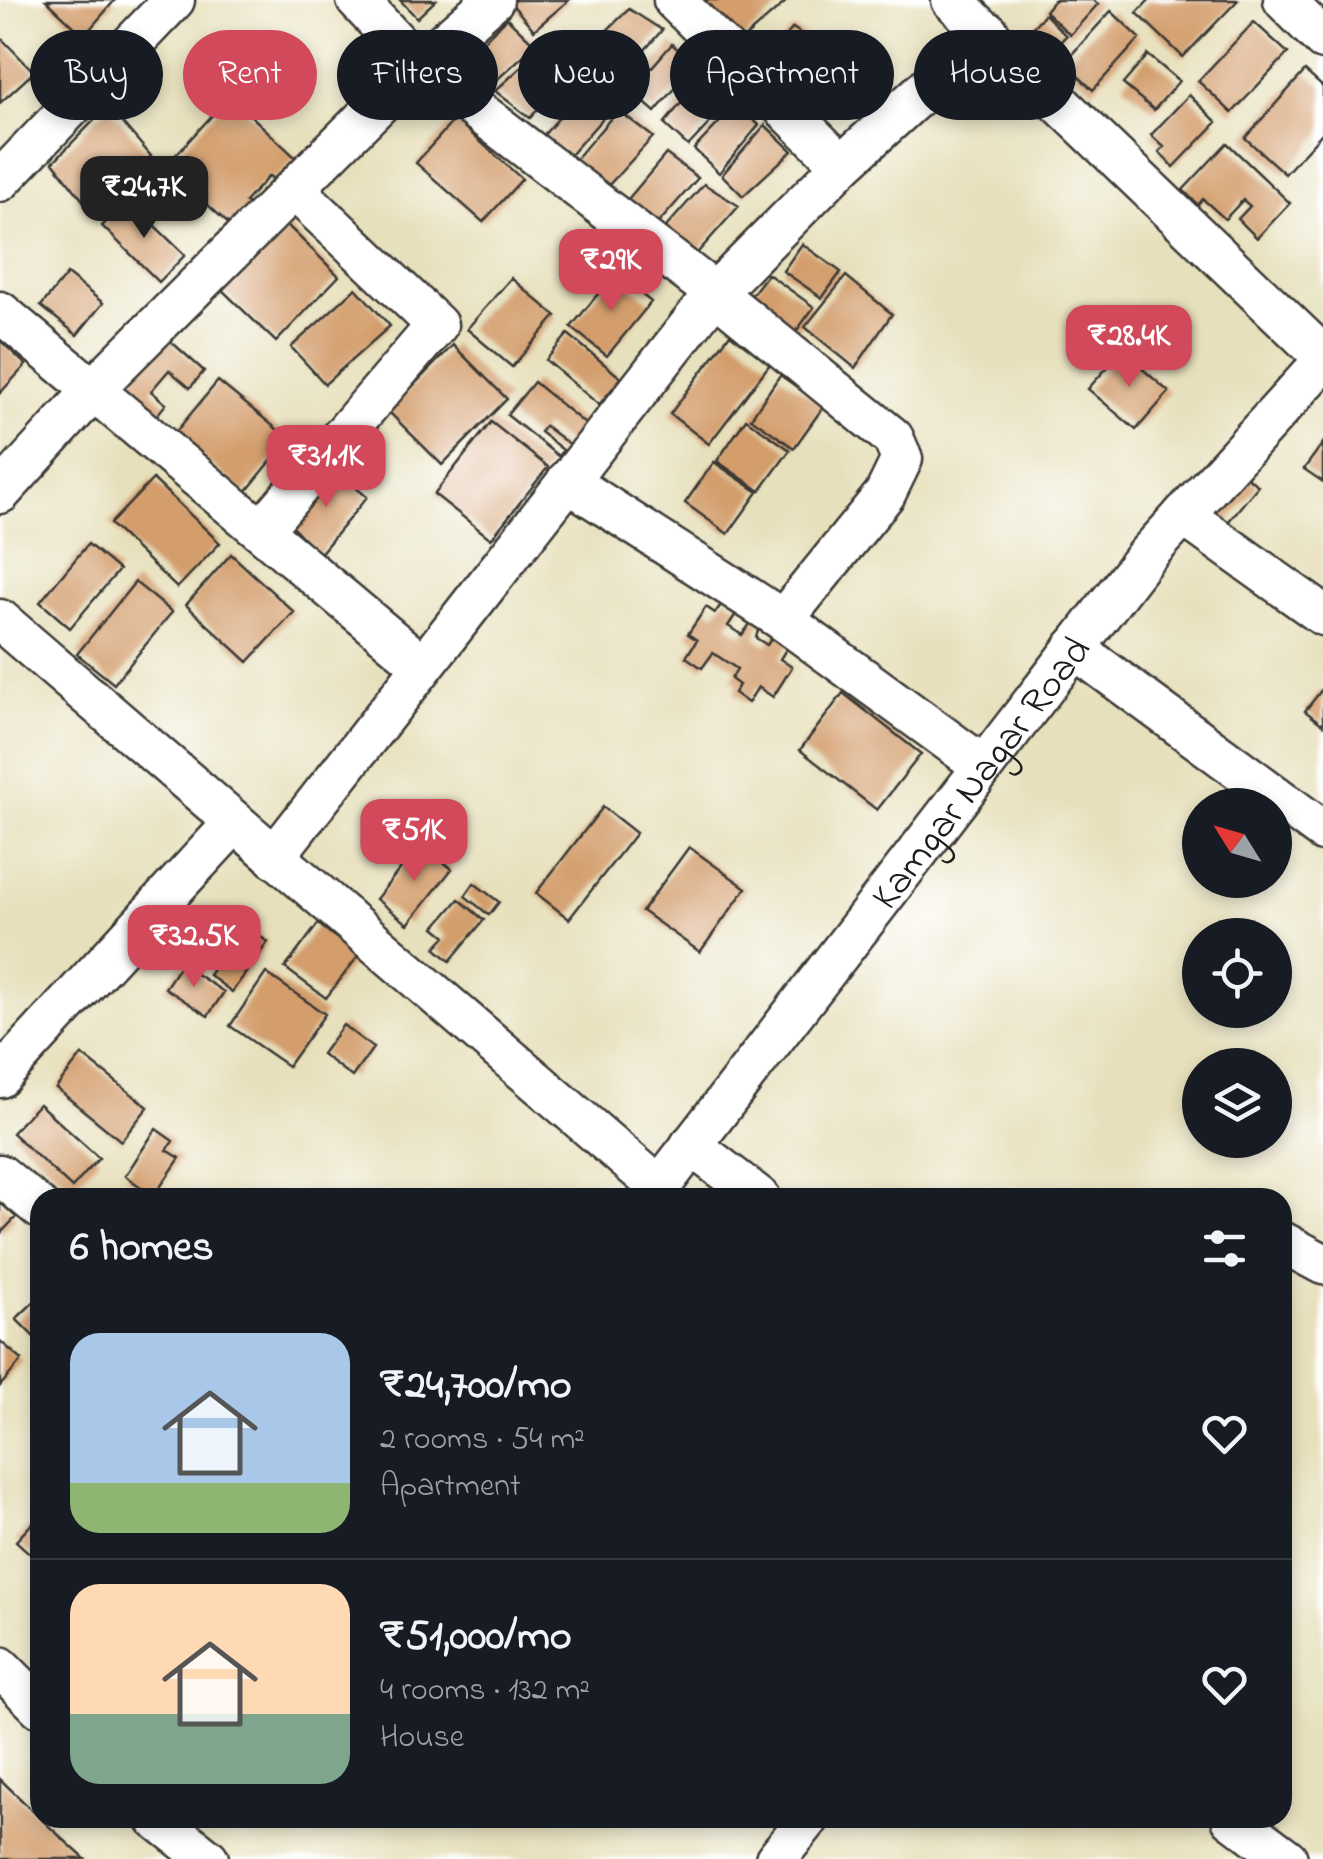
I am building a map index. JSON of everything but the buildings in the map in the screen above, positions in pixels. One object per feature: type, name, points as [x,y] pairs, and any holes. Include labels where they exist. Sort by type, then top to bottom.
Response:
[{"type":"street","points":[[0,181],[174,0]]},
{"type":"street","points":[[357,0],[385,30]]},
{"type":"street","points":[[458,30],[493,0]]},
{"type":"street","points":[[674,0],[842,164]]},
{"type":"street","points":[[952,0],[986,30]]},
{"type":"street","points":[[1284,0],[1323,39]]},
{"type":"street","points":[[274,858],[715,292],[842,164],[914,99]]},
{"type":"street","points":[[1076,118],[1323,359]]},
{"type":"street","points":[[0,493],[96,389],[363,120]]},
{"type":"street","points":[[490,120],[715,292],[893,438],[902,459],[886,494],[784,620]]},
{"type":"street","points":[[262,530],[437,325],[294,189]]},
{"type":"street","points":[[0,312],[424,666]]},
{"type":"street","name":"Kamgar Nagar Road","points":[[658,1188],[1145,557],[1323,359]]},
{"type":"street","points":[[567,481],[784,620],[983,766]]},
{"type":"street","points":[[1183,515],[1323,615]]},
{"type":"street","points":[[0,620],[650,1188]]},
{"type":"street","points":[[1074,648],[1323,831]]},
{"type":"street","points":[[0,1077],[234,823]]},
{"type":"street","points":[[691,1145],[747,1188]]},
{"type":"street","points":[[0,1174],[30,1200]]},
{"type":"street","points":[[1292,1247],[1323,1264]]},
{"type":"street","points":[[0,1667],[30,1697]]},
{"type":"street","points":[[169,1828],[208,1859]]},
{"type":"street","points":[[776,1859],[800,1828]]},
{"type":"street","points":[[1245,1828],[1286,1859]]}]
